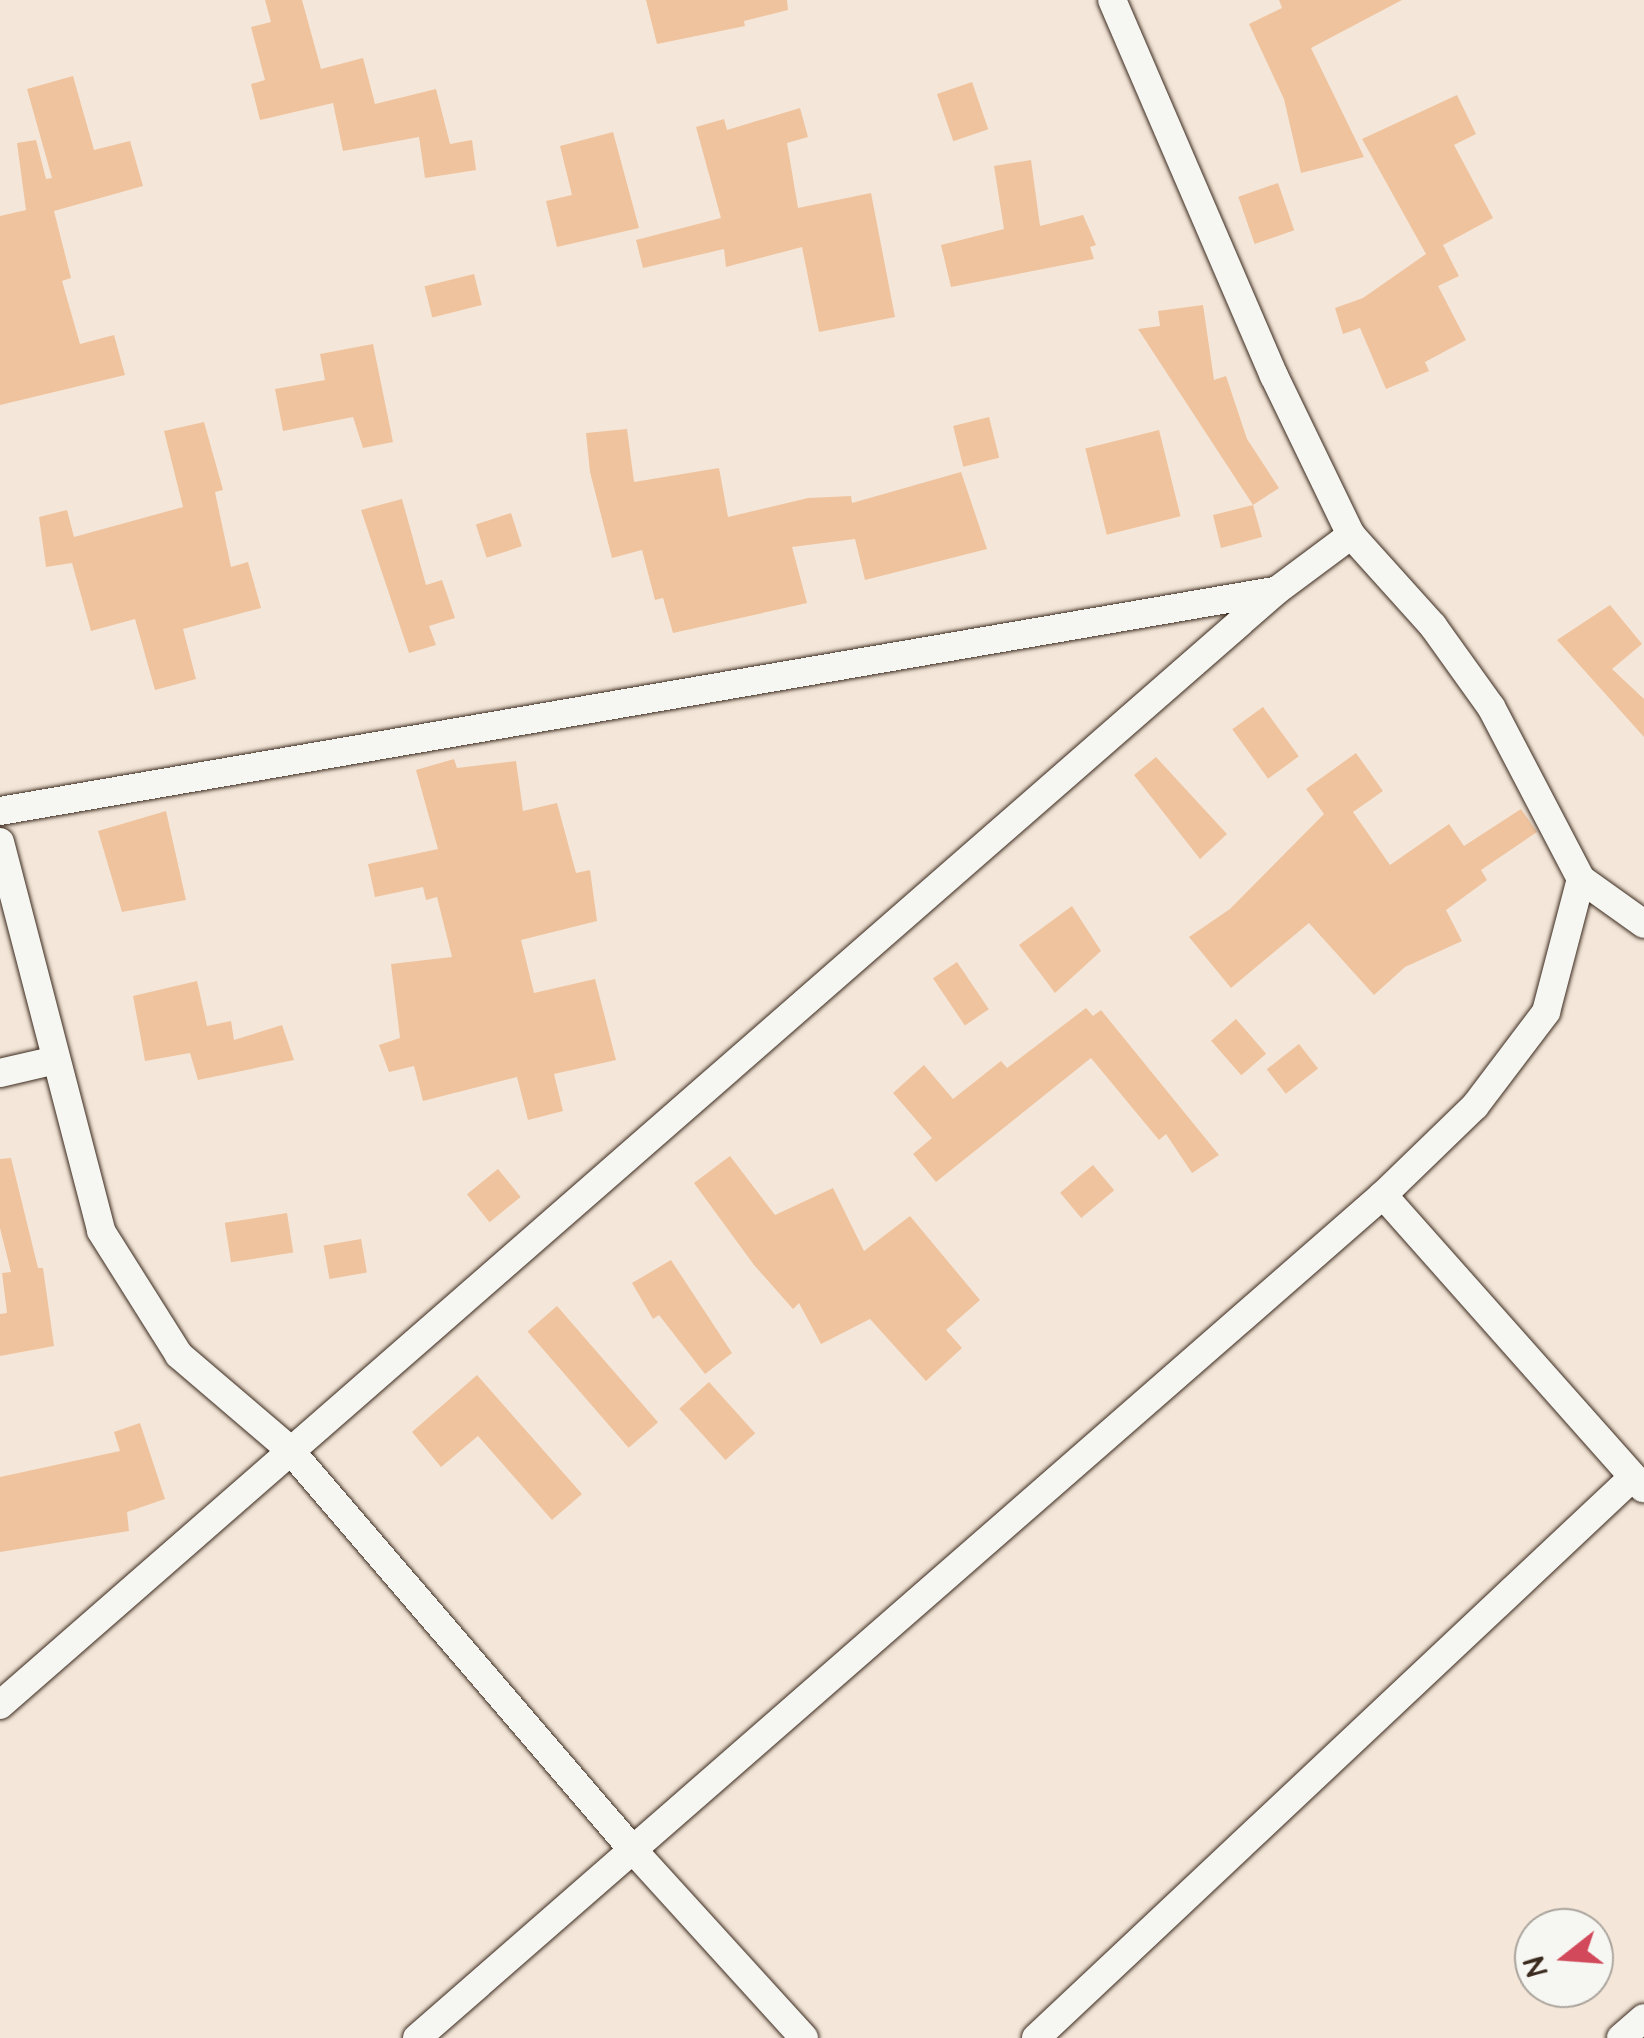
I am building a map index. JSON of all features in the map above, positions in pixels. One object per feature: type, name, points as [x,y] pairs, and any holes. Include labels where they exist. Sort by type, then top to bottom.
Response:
[{"type":"street","points":[[1112,0],[1274,376],[1351,535],[1433,626],[1490,706],[1581,878],[1644,924]]},
{"type":"street","points":[[0,1705],[1276,591],[1351,535]]},
{"type":"street","points":[[0,811],[1276,591]]},
{"type":"street","points":[[0,842],[101,1231],[179,1355],[289,1449],[633,1850],[804,2038]]},
{"type":"street","points":[[417,2038],[1384,1195],[1475,1106],[1546,1012],[1581,878]]},
{"type":"street","points":[[0,1073],[56,1060]]},
{"type":"street","points":[[1036,2038],[1638,1483],[1384,1195]]},
{"type":"street","points":[[1621,2038],[1644,2018]]},
{"type":"building","points":[[265,0],[302,0],[321,69],[363,58],[375,104],[436,89],[450,144],[472,140],[476,170],[425,178],[419,137],[343,151],[333,103],[260,120],[251,84],[265,80],[251,27],[271,22]]},
{"type":"building","points":[[646,0],[787,0],[788,10],[744,21],[745,26],[657,44]]},
{"type":"building","points":[[1279,0],[1402,0],[1311,48],[1364,157],[1301,173],[1284,99],[1249,24],[1282,8]]},
{"type":"building","points":[[73,76],[94,150],[130,141],[143,186],[54,211],[71,278],[62,281],[80,344],[114,335],[125,375],[0,405],[0,216],[26,210],[17,143],[36,140],[46,179],[52,178],[27,89]]},
{"type":"building","points":[[972,82],[988,129],[953,141],[937,94]]},
{"type":"building","points":[[1457,95],[1476,134],[1454,145],[1493,218],[1443,245],[1459,276],[1438,286],[1466,340],[1425,362],[1429,371],[1386,389],[1360,328],[1343,334],[1335,308],[1363,298],[1426,254],[1362,139]]},
{"type":"building","points":[[800,108],[808,137],[787,143],[798,208],[871,193],[895,317],[819,332],[802,247],[726,267],[724,249],[643,268],[636,240],[721,218],[696,127],[724,119],[727,130]]},
{"type":"building","points":[[613,132],[639,228],[557,247],[546,201],[572,195],[560,146]]},
{"type":"building","points":[[1031,160],[1040,226],[1083,215],[1096,245],[1090,247],[1094,259],[951,287],[941,245],[1004,229],[994,166]]},
{"type":"building","points":[[1278,183],[1294,230],[1255,244],[1238,197]]},
{"type":"building","points":[[474,274],[482,305],[432,317],[425,286]]},
{"type":"building","points":[[1203,305],[1214,380],[1226,376],[1247,439],[1279,488],[1253,505],[1138,329],[1160,326],[1158,311]]},
{"type":"building","points":[[373,344],[393,442],[363,448],[353,417],[283,431],[275,389],[325,380],[320,354]]},
{"type":"building","points":[[989,417],[999,458],[963,467],[953,426]]},
{"type":"building","points":[[204,422],[223,490],[215,492],[231,567],[248,562],[261,608],[183,629],[196,679],[155,690],[135,619],[91,631],[72,563],[46,567],[39,517],[67,510],[74,537],[183,507],[164,431]]},
{"type":"building","points":[[627,429],[634,482],[719,468],[728,517],[808,498],[851,496],[852,503],[961,472],[987,549],[865,580],[855,539],[792,547],[807,603],[673,633],[663,598],[655,600],[642,550],[612,558],[590,472],[586,433]]},
{"type":"building","points":[[1159,430],[1181,516],[1107,535],[1085,448]]},
{"type":"building","points":[[402,499],[426,585],[442,580],[455,618],[429,626],[436,645],[409,653],[361,510]]},
{"type":"building","points":[[1253,505],[1262,537],[1221,548],[1213,515]]},
{"type":"building","points":[[511,513],[522,546],[487,558],[476,524]]},
{"type":"building","points":[[1610,605],[1642,644],[1612,669],[1644,699],[1644,737],[1557,640]]},
{"type":"building","points":[[1263,707],[1299,756],[1268,779],[1232,729]]},
{"type":"building","points":[[1356,753],[1383,791],[1353,812],[1390,865],[1449,824],[1464,846],[1521,809],[1537,832],[1481,870],[1487,880],[1446,910],[1462,941],[1405,967],[1374,995],[1309,923],[1231,988],[1189,937],[1230,909],[1324,814],[1306,789]]},
{"type":"building","points":[[1156,757],[1227,834],[1200,859],[1134,775]]},
{"type":"building","points":[[454,759],[457,768],[516,761],[523,811],[557,803],[576,873],[590,870],[597,921],[521,940],[534,993],[595,979],[616,1060],[554,1074],[563,1111],[528,1120],[517,1077],[423,1101],[414,1066],[389,1072],[379,1045],[400,1038],[391,964],[452,957],[437,897],[426,900],[423,887],[375,897],[368,864],[438,849],[416,770]]},
{"type":"building","points":[[166,811],[186,900],[122,912],[98,831]]},
{"type":"building","points":[[1072,906],[1101,951],[1055,993],[1019,945]]},
{"type":"building","points":[[957,962],[989,1009],[965,1025],[933,978]]},
{"type":"building","points":[[197,981],[207,1026],[231,1021],[234,1040],[282,1025],[294,1060],[198,1080],[190,1053],[145,1061],[133,996]]},
{"type":"building","points":[[1086,1008],[1093,1016],[1101,1010],[1219,1155],[1192,1173],[1166,1134],[1159,1140],[1091,1058],[936,1182],[913,1154],[932,1138],[893,1093],[924,1065],[953,1099],[1001,1061],[1007,1068]]},
{"type":"building","points":[[1236,1019],[1266,1054],[1241,1075],[1211,1041]]},
{"type":"building","points":[[1299,1044],[1318,1068],[1286,1094],[1267,1069]]},
{"type":"building","points":[[730,1156],[775,1215],[833,1188],[864,1251],[910,1216],[980,1300],[946,1330],[962,1348],[926,1381],[870,1319],[821,1344],[799,1303],[793,1309],[754,1265],[694,1183]]},
{"type":"building","points":[[11,1158],[38,1268],[43,1268],[54,1346],[0,1356],[0,1314],[7,1313],[2,1273],[11,1272],[0,1228],[0,1159]]},
{"type":"building","points":[[1093,1165],[1114,1190],[1081,1218],[1060,1193]]},
{"type":"building","points":[[498,1169],[521,1197],[490,1222],[467,1194]]},
{"type":"building","points":[[287,1213],[293,1253],[231,1262],[225,1223]]},
{"type":"building","points":[[361,1239],[367,1272],[329,1279],[324,1246]]},
{"type":"building","points":[[671,1260],[732,1353],[705,1374],[659,1315],[653,1319],[632,1283]]},
{"type":"building","points":[[557,1306],[658,1422],[629,1448],[528,1332]]},
{"type":"building","points":[[477,1375],[582,1494],[552,1520],[478,1436],[441,1467],[412,1432]]},
{"type":"building","points":[[709,1382],[755,1433],[725,1460],[679,1409]]},
{"type":"building","points":[[140,1423],[165,1499],[127,1512],[129,1531],[0,1552],[0,1477],[120,1451],[114,1432]]}]
